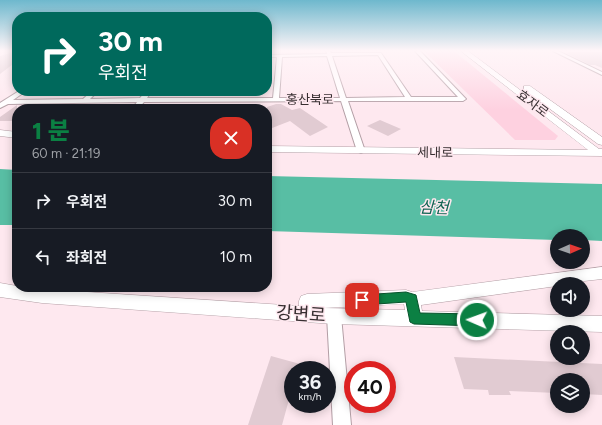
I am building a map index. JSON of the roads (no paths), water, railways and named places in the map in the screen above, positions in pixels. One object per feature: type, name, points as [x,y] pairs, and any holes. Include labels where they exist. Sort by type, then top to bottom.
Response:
[{"type":"street","name":"홍산북로","points":[[276,99],[279,71]]},
{"type":"street","name":"홍산북로","points":[[335,71],[361,151]]},
{"type":"street","points":[[390,71],[409,99]]},
{"type":"street","name":"홍산북로","points":[[3,104],[142,100],[463,98],[436,71]]},
{"type":"street","name":"효자로","points":[[490,71],[600,153]]},
{"type":"street","name":"효자로","points":[[502,71],[602,142]]},
{"type":"street","points":[[3,104],[15,96]]},
{"type":"street","points":[[84,101],[90,96]]},
{"type":"street","points":[[139,104],[145,96]]},
{"type":"street","points":[[198,100],[200,96]]},
{"type":"street","points":[[0,133],[12,134]]},
{"type":"street","name":"세내로","points":[[272,149],[572,154],[600,153]]},
{"type":"street","points":[[309,314],[307,301],[406,296],[412,299],[602,274]]},
{"type":"street","name":"강변로","points":[[0,290],[12,292]]},
{"type":"street","name":"강변로","points":[[14,292],[42,296],[334,316],[602,324]]},
{"type":"street","points":[[412,299],[414,318]]},
{"type":"street","points":[[334,316],[342,425]]},
{"type":"water","points":[[0,169],[12,170],[12,225],[0,225]]},
{"type":"water","name":"삼천","points":[[272,176],[602,184],[602,241],[590,240],[590,229],[550,229],[550,240],[272,231]]}]
